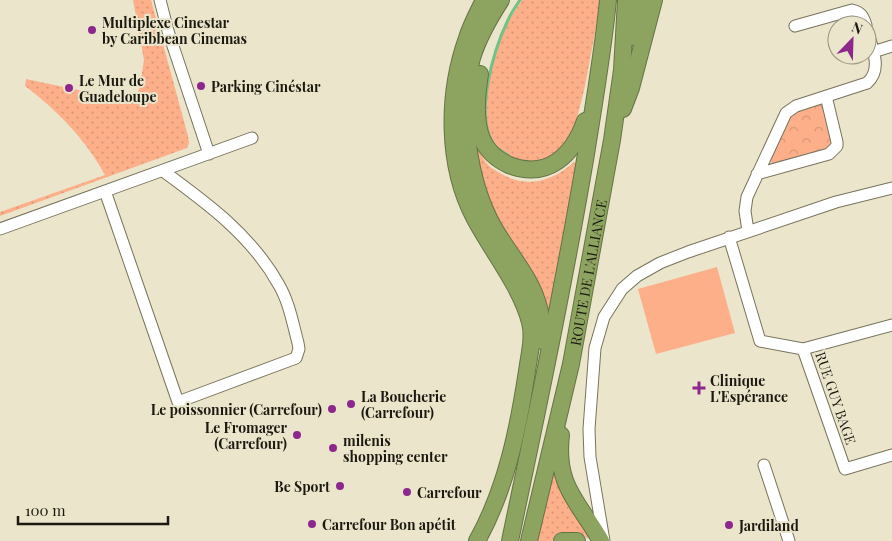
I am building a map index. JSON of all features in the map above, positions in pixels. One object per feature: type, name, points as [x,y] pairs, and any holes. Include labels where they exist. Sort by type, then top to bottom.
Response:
[{"type":"highway","points":[[501,0],[491,15],[472,57],[465,101],[466,134],[476,183],[494,226],[528,278],[539,302],[542,336],[538,407]]},
{"type":"highway","points":[[512,0],[489,42],[481,67],[477,92],[478,123],[482,140],[493,156],[516,168],[529,170],[552,165],[572,147],[595,101]]},
{"type":"highway","name":"ROUTE DE L'ALLIANCE","points":[[510,541],[573,231],[595,101],[608,0]]},
{"type":"highway","name":"ROUTE DE L'ALLIANCE","points":[[529,541],[571,364],[612,140],[622,70],[626,0]]},
{"type":"highway","points":[[622,70],[642,0]]},
{"type":"highway","points":[[612,140],[631,88],[654,0]]},
{"type":"highway","points":[[477,541],[500,493],[516,434],[531,341],[530,324],[521,298],[473,217],[463,189],[454,142],[454,99],[460,64],[467,37],[484,2]]},
{"type":"highway","points":[[571,364],[559,448],[562,475],[566,487],[603,541]]},
{"type":"highway","points":[[562,541],[577,541]]},
{"type":"street","points":[[160,0],[168,31],[209,154]]},
{"type":"street","points":[[834,15],[852,10],[862,15]]},
{"type":"street","points":[[795,26],[827,17]]},
{"type":"street","points":[[877,51],[892,46]]},
{"type":"street","points":[[748,231],[745,212],[747,197],[786,113],[796,106],[867,83],[876,65]]},
{"type":"street","points":[[757,174],[834,151],[837,142],[826,96]]},
{"type":"street","points":[[0,229],[252,138]]},
{"type":"street","points":[[105,191],[178,402],[296,358],[299,349],[298,343],[283,293],[264,263],[228,221],[163,171]]},
{"type":"street","points":[[603,541],[590,457],[595,348],[604,317],[622,289],[637,276],[660,263],[729,237],[836,202],[892,188]]},
{"type":"street","points":[[729,237],[760,341],[803,348]]},
{"type":"street","name":"RUE GUY BAGE","points":[[892,325],[803,348],[845,470],[892,455]]},
{"type":"street","points":[[764,465],[788,541]]},
{"type":"green space","points":[[133,0],[151,0],[188,136],[189,143],[187,148],[0,216],[0,212],[105,175],[89,150],[70,126],[25,86],[26,79],[135,102],[140,86],[144,60]]},
{"type":"green space","points":[[522,0],[601,0],[585,86],[572,139],[542,165],[501,157],[486,131],[483,105],[500,34]]},
{"type":"green space","points":[[818,103],[824,106],[833,142],[831,149],[780,165],[772,163],[770,160],[790,113]]},
{"type":"green space","points":[[472,132],[486,163],[493,169],[519,181],[538,181],[557,174],[574,162],[578,164],[548,323],[493,213],[482,183]]},
{"type":"green space","points":[[717,267],[735,333],[656,354],[638,289]]},
{"type":"green space","points":[[555,467],[591,539],[580,535],[561,536],[551,541],[537,541]]},
{"type":"waterway","points":[[509,156],[496,147],[489,135],[486,119],[486,102],[488,84],[497,48],[509,17],[520,0]]},
{"type":"place","name":"Multiplexe Cinestar by Caribbean Cinemas","points":[[92,30]]},
{"type":"place","name":"Parking Cinéstar","points":[[201,86]]},
{"type":"place","name":"Le Mur de Guadeloupe","points":[[69,88]]},
{"type":"place","name":"Clinique L'Espérance","points":[[699,388]]},
{"type":"place","name":"La Boucherie (Carrefour)","points":[[351,404]]},
{"type":"place","name":"Le poissonnier (Carrefour)","points":[[332,409]]},
{"type":"place","name":"Le Fromager (Carrefour)","points":[[297,435]]},
{"type":"place","name":"milenis shopping center","points":[[333,448]]},
{"type":"place","name":"Be Sport","points":[[340,486]]},
{"type":"place","name":"Carrefour","points":[[407,492]]},
{"type":"place","name":"Carrefour Bon apétit","points":[[312,524]]},
{"type":"place","name":"Jardiland","points":[[729,525]]}]
